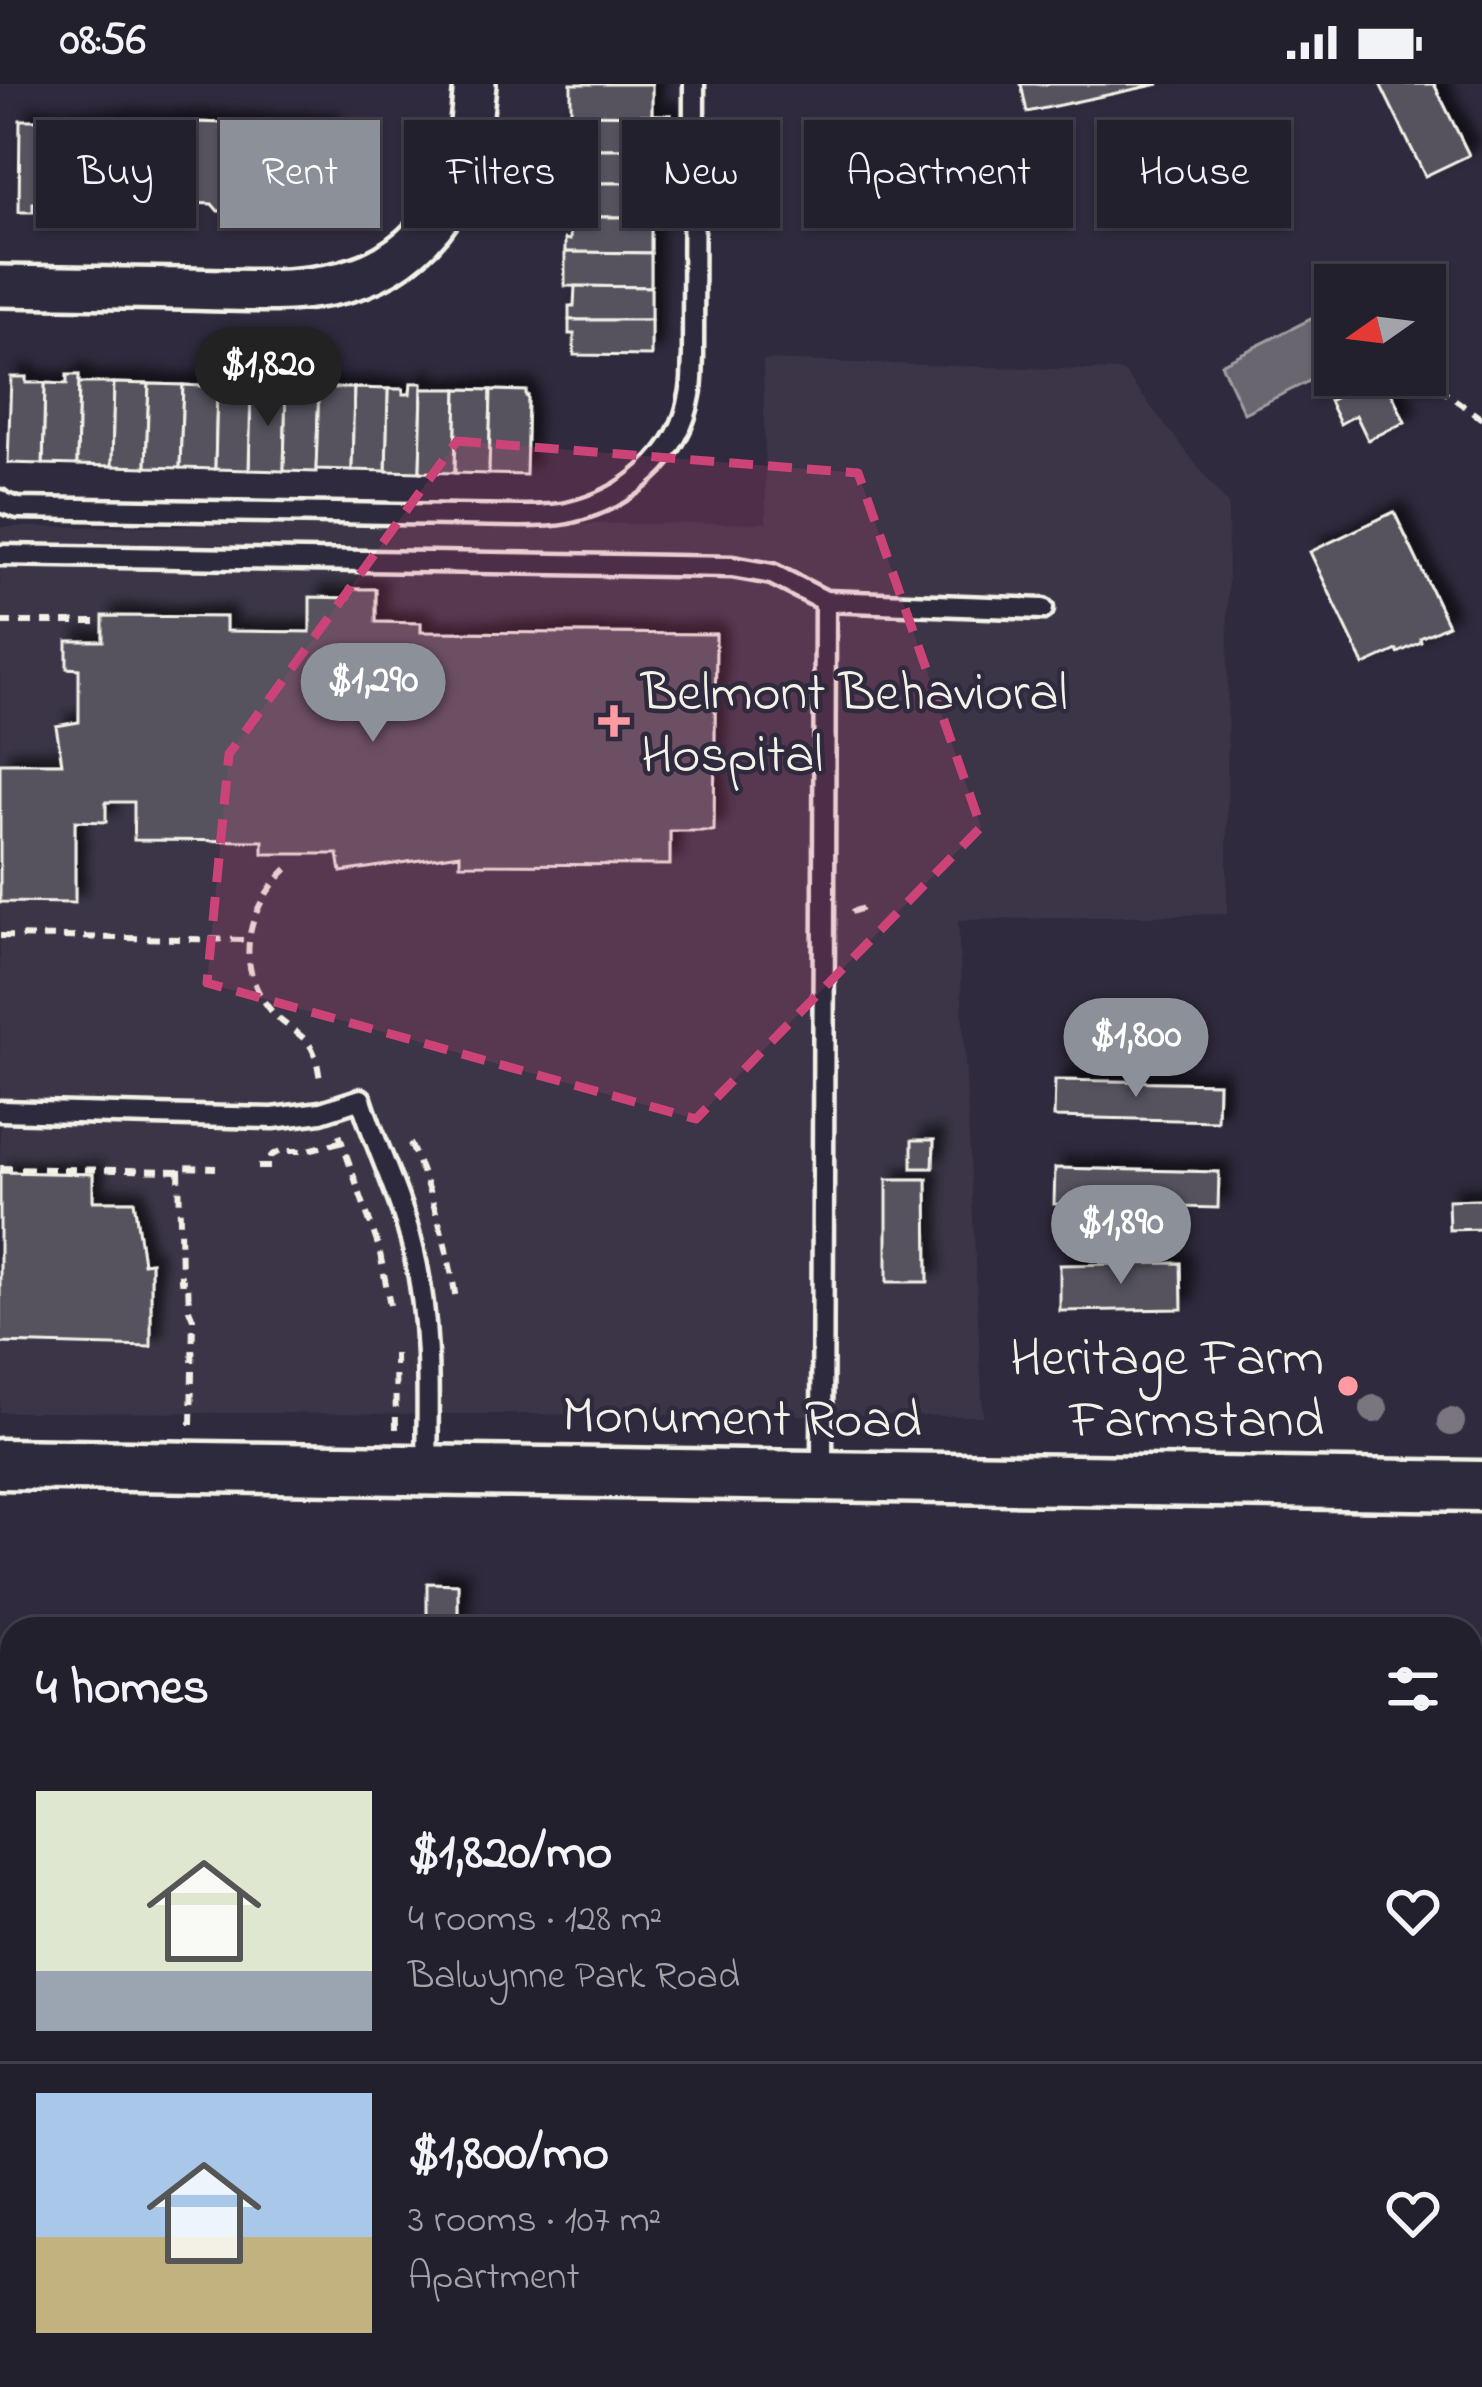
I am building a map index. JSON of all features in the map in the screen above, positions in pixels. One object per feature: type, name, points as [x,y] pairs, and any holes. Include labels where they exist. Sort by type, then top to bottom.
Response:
[{"type":"street","points":[[0,286],[283,290],[356,278],[383,267],[410,248],[448,202],[470,141],[475,84]]},
{"type":"street","name":"Monument Road","points":[[0,1464],[1482,1486]]},
{"type":"lane","points":[[0,500],[18,508],[520,516],[564,514],[600,504],[629,488],[655,465],[676,436],[690,399],[694,84]]},
{"type":"lane","points":[[0,555],[732,567],[772,574],[825,602],[1043,609]]},
{"type":"lane","points":[[822,1476],[825,602]]},
{"type":"lane","points":[[0,1111],[273,1118],[321,1112],[361,1100],[404,1215],[422,1287],[428,1329],[427,1470]]},
{"type":"path","points":[[1446,393],[1482,419]]},
{"type":"path","points":[[0,622],[95,622]]},
{"type":"path","points":[[287,869],[259,902],[251,921],[248,940],[253,974],[277,1018],[312,1048],[322,1088]]},
{"type":"path","points":[[0,936],[248,940]]},
{"type":"path","points":[[258,1168],[270,1167],[272,1156],[280,1151],[304,1151],[339,1138],[380,1248],[390,1305]]},
{"type":"path","points":[[191,1425],[193,1319],[188,1281],[181,1281],[179,1167],[215,1168]]},
{"type":"path","points":[[0,1168],[179,1171]]},
{"type":"path","points":[[395,1354],[396,1429]]},
{"type":"highlighted area","points":[[457,441],[858,473],[981,827],[696,1119],[207,983],[229,754]]},
{"type":"shaded area","points":[[1314,318],[1314,378],[1244,413],[1221,364]]},
{"type":"shaded area","name":"Belmont Behavioral Hospital","points":[[763,360],[1123,371],[1228,505],[1227,914],[958,920],[983,1416],[0,1412],[0,527],[766,523]]},
{"type":"building","points":[[571,84],[652,84],[652,116],[571,115]]},
{"type":"building","points":[[1021,84],[1159,84],[1027,112]]},
{"type":"building","points":[[1380,84],[1434,84],[1469,155],[1425,176]]},
{"type":"building","points":[[565,114],[671,115],[671,120],[622,120],[622,149],[598,149],[598,120],[565,120]]},
{"type":"building","points":[[20,120],[36,120],[36,203],[33,212],[19,212]]},
{"type":"building","points":[[196,122],[220,123],[220,211],[212,204],[196,203]]},
{"type":"building","points":[[598,149],[622,149],[622,183],[598,183]]},
{"type":"building","points":[[598,183],[622,183],[622,217],[598,217]]},
{"type":"building","points":[[598,217],[622,217],[622,228],[651,228],[651,253],[565,252],[565,239],[570,240],[571,228],[598,228]]},
{"type":"building","points":[[565,252],[651,253],[651,287],[565,286]]},
{"type":"building","points":[[575,286],[651,287],[651,320],[569,320]]},
{"type":"building","points":[[569,320],[651,320],[651,356],[574,355]]},
{"type":"building","points":[[67,375],[79,375],[77,465],[43,464],[45,383],[67,384]]},
{"type":"building","points":[[11,377],[45,383],[43,464],[8,463]]},
{"type":"building","points":[[79,383],[114,383],[112,466],[77,465]]},
{"type":"building","points":[[114,383],[149,384],[146,467],[112,466]]},
{"type":"building","points":[[411,383],[422,383],[420,472],[386,471],[388,389],[410,394]]},
{"type":"building","points":[[149,384],[183,385],[180,468],[146,467]]},
{"type":"building","points":[[183,385],[217,387],[215,469],[180,468]]},
{"type":"building","points":[[217,387],[251,387],[249,470],[215,469]]},
{"type":"building","points":[[251,387],[286,387],[284,471],[249,470]]},
{"type":"building","points":[[286,387],[319,388],[316,472],[284,471]]},
{"type":"building","points":[[319,388],[354,388],[352,470],[316,469]]},
{"type":"building","points":[[354,388],[388,389],[386,471],[352,470]]},
{"type":"building","points":[[422,389],[457,389],[455,473],[420,472]]},
{"type":"building","points":[[457,389],[491,390],[489,474],[455,473]]},
{"type":"building","points":[[491,390],[526,391],[526,475],[489,474]]},
{"type":"building","points":[[1339,396],[1393,396],[1405,422],[1368,440],[1356,415],[1340,424],[1329,401]]},
{"type":"building","points":[[1394,512],[1448,625],[1398,653],[1364,665],[1310,552]]},
{"type":"building","points":[[349,589],[376,589],[376,622],[421,623],[421,632],[716,634],[714,831],[670,831],[670,865],[460,864],[460,854],[341,872],[338,854],[263,854],[263,841],[134,840],[134,802],[106,802],[106,822],[75,821],[75,903],[0,902],[0,763],[62,763],[56,726],[79,722],[79,669],[67,668],[67,641],[103,641],[103,616],[226,617],[226,631],[310,632],[310,597],[349,598]]},
{"type":"building","points":[[1055,1080],[1218,1083],[1217,1121],[1054,1117]]},
{"type":"building","points":[[912,1140],[934,1140],[933,1168],[912,1168]]},
{"type":"building","points":[[1055,1168],[1219,1172],[1218,1208],[1054,1204]]},
{"type":"building","points":[[0,1172],[93,1174],[93,1201],[134,1201],[143,1263],[151,1262],[151,1347],[0,1343]]},
{"type":"building","points":[[887,1179],[927,1179],[928,1282],[887,1282]]},
{"type":"building","points":[[1482,1199],[1482,1229],[1449,1230],[1448,1200]]},
{"type":"building","points":[[1181,1263],[1182,1309],[1060,1311],[1060,1265]]},
{"type":"building","points":[[427,1583],[458,1584],[458,1617],[427,1617]]},
{"type":"place","name":"Belmont Behavioral Hospital","points":[[614,721]]},
{"type":"place","name":"Heritage Farm Farmstand","points":[[1348,1386]]}]
